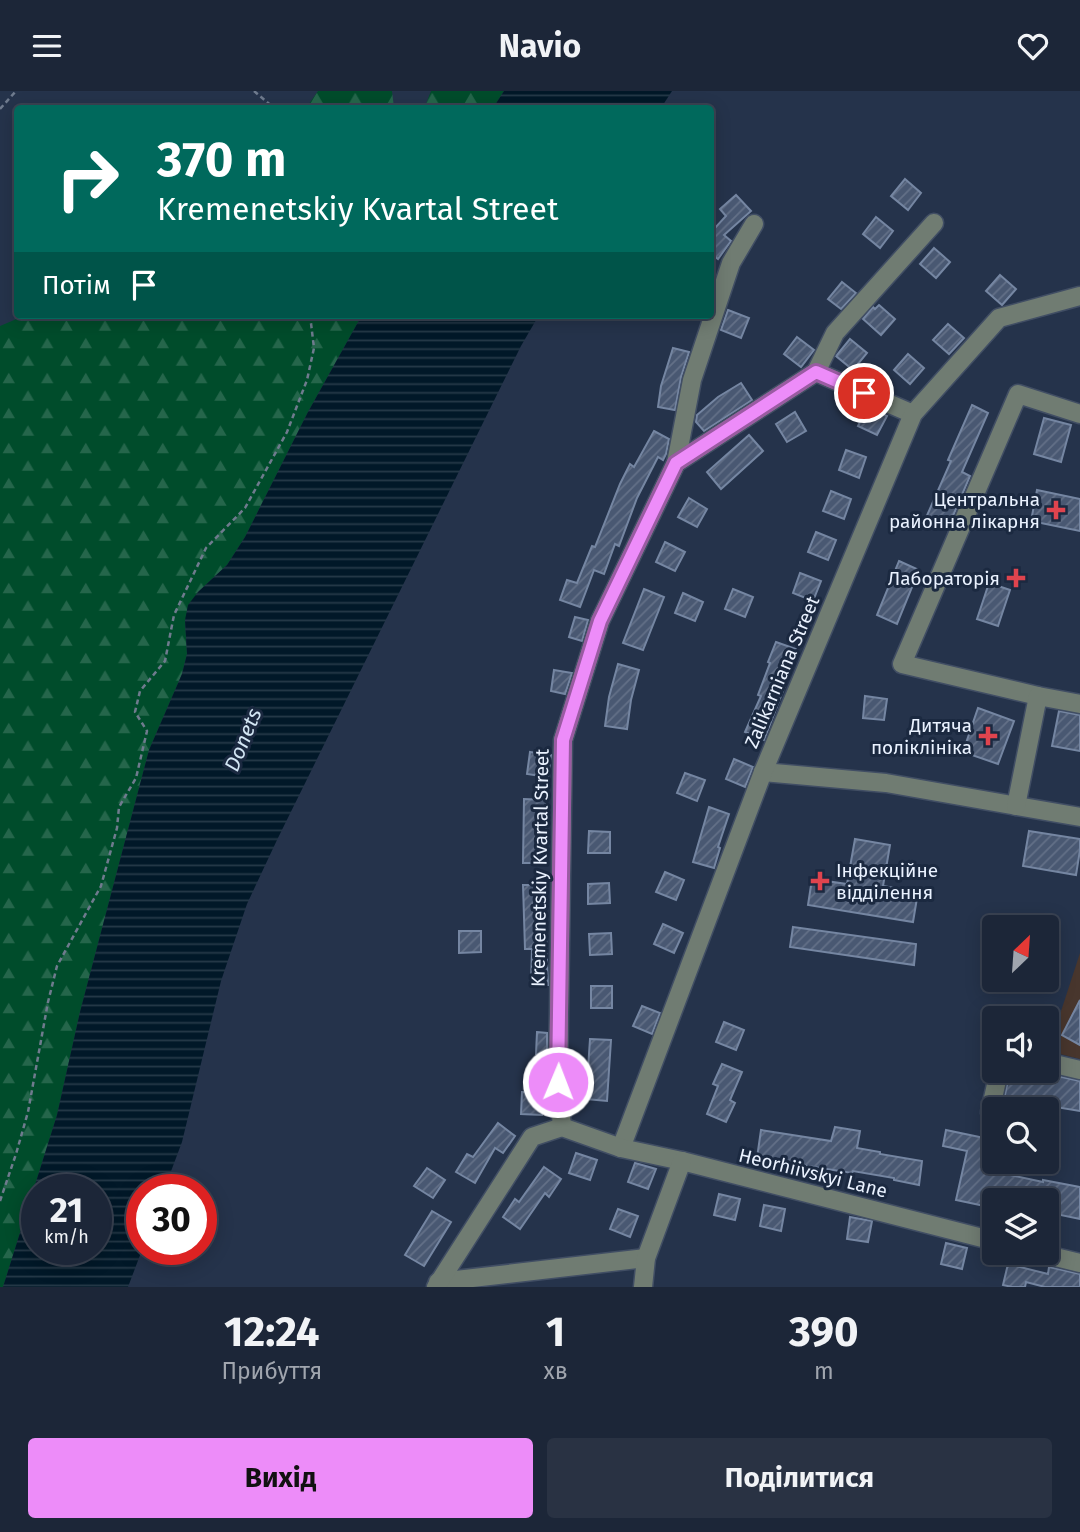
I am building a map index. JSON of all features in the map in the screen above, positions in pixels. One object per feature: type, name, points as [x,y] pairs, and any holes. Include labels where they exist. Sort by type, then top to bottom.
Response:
[{"type":"street","points":[[676,463],[816,372],[835,333],[934,223]]},
{"type":"street","name":"Kremenetskiy Kvartal Street","points":[[714,316],[732,263],[754,224]]},
{"type":"street","name":"Zalikarniana Street","points":[[621,1147],[763,772],[913,414],[999,318],[1080,296]]},
{"type":"street","name":"Kremenetskiy Kvartal Street","points":[[562,1127],[558,1082],[563,740],[600,621],[676,463],[692,380],[713,319]]},
{"type":"street","points":[[816,372],[913,414]]},
{"type":"street","points":[[1080,414],[1018,394],[902,664],[1080,704]]},
{"type":"street","points":[[1016,806],[1038,696]]},
{"type":"street","points":[[763,772],[886,783],[1080,817]]},
{"type":"street","points":[[1059,1065],[1080,1070]]},
{"type":"street","points":[[437,1284],[532,1137],[562,1127],[621,1147]]},
{"type":"street","name":"Heorhiivskyi Lane","points":[[621,1147],[982,1238]]},
{"type":"street","points":[[643,1287],[646,1258],[682,1161]]},
{"type":"street","points":[[437,1284],[646,1258]]},
{"type":"street","points":[[1059,1258],[1080,1263]]},
{"type":"path","points":[[0,109],[16,91]]},
{"type":"path","points":[[254,91],[270,105]]},
{"type":"path","points":[[0,1202],[28,1112],[57,966],[102,886],[117,828],[119,807],[136,778],[147,731],[135,712],[140,691],[165,661],[174,615],[206,548],[245,508],[287,432],[307,380],[314,348],[310,319]]},
{"type":"shaded area","points":[[1080,953],[1080,1059],[1059,1054],[1059,1017]]},
{"type":"green space","points":[[318,91],[392,91],[394,105],[308,105]]},
{"type":"green space","points":[[431,91],[504,91],[495,105],[426,105]]},
{"type":"green space","points":[[17,319],[360,319],[308,412],[245,537],[227,565],[198,592],[185,620],[187,654],[182,674],[149,750],[80,1012],[57,1115],[38,1174],[21,1174],[21,1230],[3,1287],[0,1287],[0,326]]},
{"type":"water","points":[[504,91],[672,91],[663,105],[495,105]]},
{"type":"water","name":"Donets","points":[[360,319],[537,319],[247,904],[221,981],[182,1142],[170,1174],[126,1174],[126,1265],[136,1265],[128,1287],[3,1287],[21,1230],[21,1265],[112,1265],[112,1174],[38,1174],[57,1115],[80,1012],[149,750],[182,674],[187,654],[185,620],[188,605],[227,565],[245,537],[308,412]]},
{"type":"building","points":[[905,179],[921,193],[908,210],[891,196]]},
{"type":"building","points":[[736,195],[751,211],[724,235],[731,241],[718,259],[714,256],[714,227],[726,216],[720,209]]},
{"type":"building","points":[[876,217],[893,231],[880,248],[863,234]]},
{"type":"building","points":[[934,248],[950,262],[936,278],[920,264]]},
{"type":"building","points":[[1000,275],[1016,289],[1002,305],[986,291]]},
{"type":"building","points":[[842,282],[856,293],[841,309],[828,299]]},
{"type":"building","points":[[879,305],[895,319],[881,335],[863,319],[873,307],[875,309]]},
{"type":"building","points":[[728,310],[749,318],[741,338],[721,330]]},
{"type":"building","points":[[948,324],[964,338],[949,354],[933,340]]},
{"type":"building","points":[[797,337],[814,350],[801,367],[784,354]]},
{"type":"building","points":[[850,339],[867,353],[853,370],[836,356]]},
{"type":"building","points":[[673,348],[689,352],[675,410],[658,407],[661,386]]},
{"type":"building","points":[[908,354],[924,368],[910,384],[894,370]]},
{"type":"building","points":[[741,383],[752,400],[704,431],[696,422],[697,415],[718,397]]},
{"type":"building","points":[[972,405],[988,413],[962,472],[970,476],[947,530],[925,520]]},
{"type":"building","points":[[867,407],[887,416],[877,435],[858,426]]},
{"type":"building","points":[[795,412],[806,431],[787,442],[776,424]]},
{"type":"building","points":[[1044,418],[1071,425],[1061,462],[1034,454]]},
{"type":"building","points":[[654,431],[669,439],[666,454],[663,460],[658,457],[637,498],[619,546],[615,544],[604,574],[594,570],[580,607],[560,600],[567,580],[577,583],[630,464],[634,467]]},
{"type":"building","points":[[749,435],[763,451],[721,489],[707,472]]},
{"type":"building","points":[[846,450],[866,457],[859,478],[839,470]]},
{"type":"building","name":"Центральна районна лікарня","points":[[1037,490],[1080,499],[1080,531],[1031,521]]},
{"type":"building","points":[[831,491],[851,499],[844,519],[823,511]]},
{"type":"building","points":[[689,498],[707,509],[697,527],[678,517]]},
{"type":"building","points":[[816,532],[836,540],[828,560],[808,552]]},
{"type":"building","points":[[665,542],[685,552],[675,571],[656,562]]},
{"type":"building","points":[[899,561],[919,570],[897,624],[877,615]]},
{"type":"building","points":[[800,573],[821,581],[813,601],[793,593]]},
{"type":"building","points":[[989,583],[1010,590],[998,626],[977,619]]},
{"type":"building","points":[[644,589],[664,597],[643,650],[623,643]]},
{"type":"building","points":[[733,589],[753,597],[745,617],[725,609]]},
{"type":"building","points":[[683,593],[703,602],[695,621],[675,613]]},
{"type":"building","points":[[575,617],[588,620],[582,641],[569,637]]},
{"type":"building","points":[[776,642],[796,649],[764,740],[745,732],[761,696],[758,695]]},
{"type":"building","points":[[618,664],[639,670],[627,729],[605,726]]},
{"type":"building","points":[[554,670],[572,673],[565,694],[551,691]]},
{"type":"building","points":[[865,696],[887,699],[884,720],[863,718]]},
{"type":"building","name":"Дитяча поліклініка","points":[[978,708],[1014,721],[998,764],[963,752]]},
{"type":"building","points":[[1059,711],[1080,715],[1080,751],[1052,746]]},
{"type":"building","points":[[530,752],[551,755],[548,777],[527,774]]},
{"type":"building","points":[[734,759],[753,767],[745,787],[726,779]]},
{"type":"building","points":[[685,773],[705,780],[697,801],[677,793]]},
{"type":"building","points":[[524,799],[546,800],[545,863],[523,863]]},
{"type":"building","points":[[709,807],[729,814],[714,868],[693,862]]},
{"type":"building","points":[[589,831],[610,832],[610,853],[588,853]]},
{"type":"building","points":[[1029,831],[1080,839],[1076,875],[1023,866]]},
{"type":"building","name":"Інфекційне відділення","points":[[855,839],[890,845],[883,886],[918,892],[913,922],[808,905],[812,879],[847,884]]},
{"type":"building","points":[[665,872],[684,880],[676,900],[656,892]]},
{"type":"building","points":[[609,883],[610,903],[588,904],[588,884]]},
{"type":"building","points":[[523,885],[544,885],[548,985],[531,984],[532,949],[525,949]]},
{"type":"building","points":[[663,924],[683,933],[674,953],[654,944]]},
{"type":"building","points":[[793,927],[916,944],[914,965],[790,947]]},
{"type":"building","points":[[459,931],[481,931],[481,952],[459,953]]},
{"type":"building","points":[[611,933],[612,954],[590,955],[589,934]]},
{"type":"building","points":[[591,986],[612,986],[612,1008],[591,1008]]},
{"type":"building","points":[[1080,1000],[1080,1045],[1062,1035]]},
{"type":"building","points":[[642,1006],[660,1013],[652,1034],[633,1026]]},
{"type":"building","points":[[724,1022],[744,1030],[736,1050],[716,1042]]},
{"type":"building","points":[[537,1032],[547,1033],[547,1055],[536,1054]]},
{"type":"building","points":[[590,1039],[611,1040],[607,1101],[586,1099]]},
{"type":"building","points":[[722,1064],[742,1072],[730,1100],[735,1103],[726,1122],[707,1114],[718,1086],[713,1084]]},
{"type":"building","points":[[1059,1076],[1080,1081],[1080,1111],[1059,1108],[1059,1097],[1005,1097],[1007,1083],[1059,1083]]},
{"type":"building","points":[[522,1092],[544,1093],[542,1115],[521,1114]]},
{"type":"building","points":[[498,1123],[515,1136],[503,1153],[495,1148],[475,1183],[456,1172],[467,1154],[473,1157]]},
{"type":"building","points":[[835,1127],[860,1131],[857,1148],[922,1161],[919,1185],[853,1171],[852,1173],[757,1158],[761,1130],[831,1141]]},
{"type":"building","points":[[946,1130],[982,1138],[982,1174],[1006,1174],[1080,1187],[1080,1219],[1059,1215],[1059,1188],[982,1188],[982,1205],[956,1200],[967,1151],[943,1146]]},
{"type":"building","points":[[576,1153],[597,1160],[590,1180],[569,1173]]},
{"type":"building","points":[[635,1163],[656,1169],[648,1189],[628,1182]]},
{"type":"building","points":[[544,1167],[561,1179],[549,1197],[545,1193],[520,1229],[503,1217],[515,1199],[519,1202]]},
{"type":"building","points":[[427,1168],[445,1180],[433,1198],[414,1186]]},
{"type":"building","points":[[719,1194],[740,1199],[735,1220],[714,1215]]},
{"type":"building","points":[[764,1205],[785,1209],[781,1231],[760,1226]]},
{"type":"building","points":[[618,1209],[638,1216],[630,1237],[610,1229]]},
{"type":"building","points":[[432,1211],[451,1222],[424,1266],[405,1255]]},
{"type":"building","points":[[850,1217],[872,1221],[868,1242],[847,1239]]},
{"type":"building","points":[[946,1243],[967,1248],[962,1269],[941,1264]]},
{"type":"building","points":[[1008,1265],[1048,1274],[1049,1267],[1080,1274],[1080,1287],[1045,1287],[1026,1282],[1025,1287],[1003,1285]]},
{"type":"place","name":"Центральна районна лікарня","points":[[1056,510]]},
{"type":"place","name":"Лабораторія","points":[[1016,578]]},
{"type":"place","name":"Дитяча поліклініка","points":[[988,736]]},
{"type":"place","name":"Інфекційне відділення","points":[[820,881]]},
{"type":"route","points":[[558,1082],[563,740],[600,621],[676,463],[816,372],[864,393]]}]
